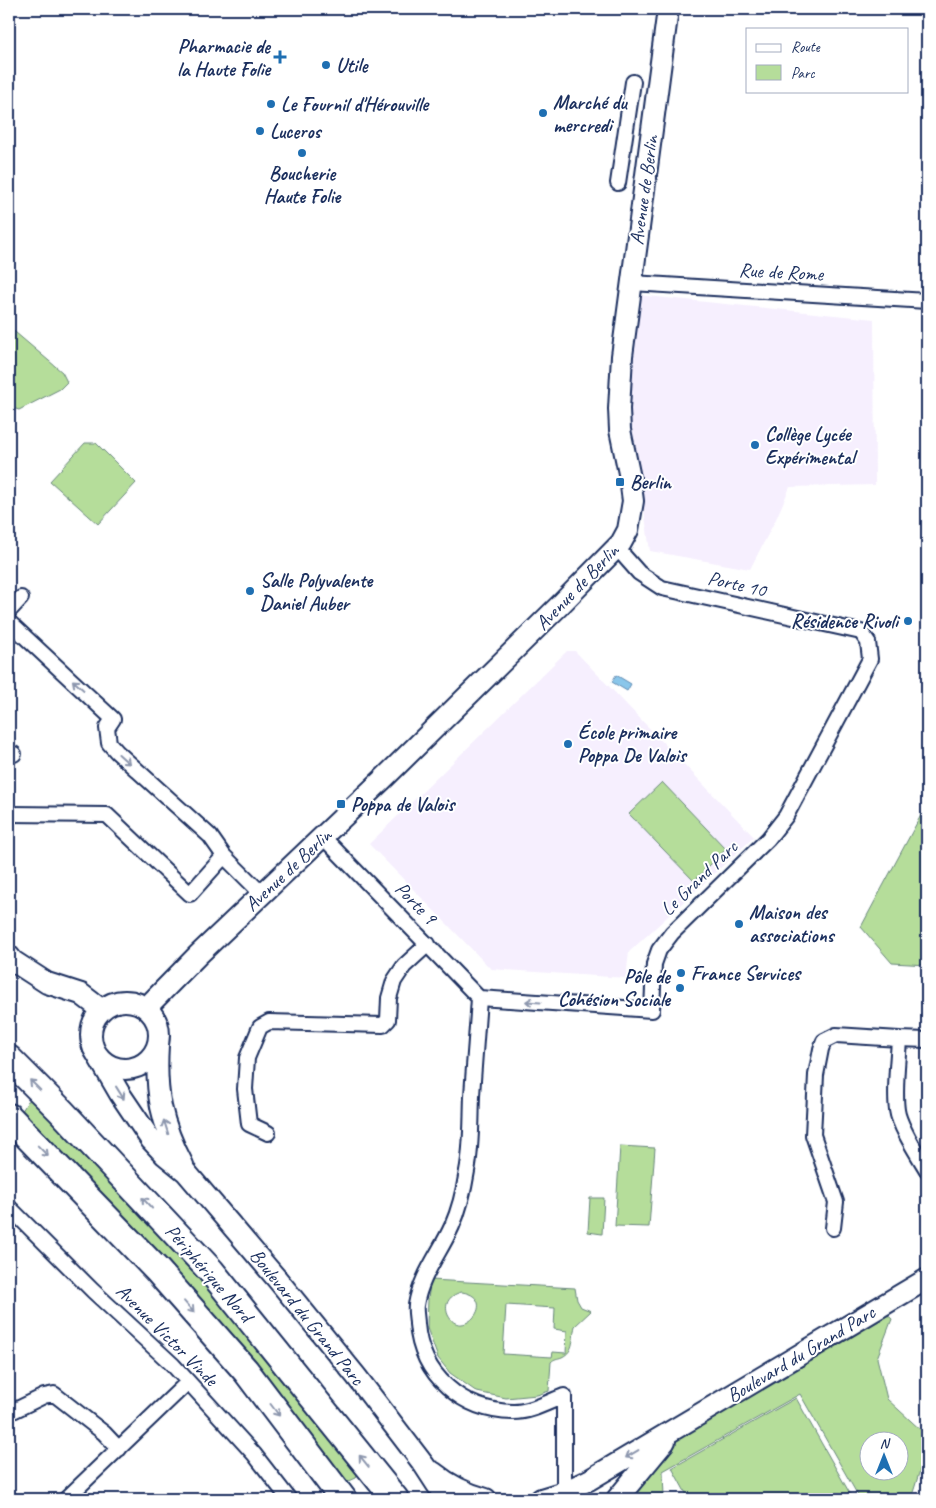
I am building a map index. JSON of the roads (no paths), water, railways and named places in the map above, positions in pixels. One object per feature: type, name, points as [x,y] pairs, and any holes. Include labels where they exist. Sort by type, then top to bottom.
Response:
[{"type":"highway","name":"Périphérique Nord","points":[[9,1059],[61,1111],[210,1272],[395,1499]]},
{"type":"highway","name":"Périphérique Nord","points":[[9,1117],[157,1270],[246,1371],[343,1499]]},
{"type":"street","name":"Avenue de Berlin","points":[[146,1008],[198,955],[323,837],[617,548],[628,530],[633,501],[620,430],[619,409],[622,356],[668,9]]},
{"type":"street","points":[[618,183],[633,82]]},
{"type":"street","name":"Rue de Rome","points":[[632,283],[927,301]]},
{"type":"street","name":"Porte 10","points":[[617,548],[639,573],[662,588],[861,632]]},
{"type":"street","points":[[9,611],[21,598]]},
{"type":"street","points":[[9,622],[113,719],[107,728],[110,743],[117,752],[210,836],[224,856],[262,894]]},
{"type":"street","name":"Le Grand Parc","points":[[479,998],[652,1010],[654,964],[659,950],[672,933],[768,839],[786,816],[870,659],[868,642],[861,632]]},
{"type":"street","points":[[9,814],[108,815],[190,894],[224,856]]},
{"type":"street","name":"Porte 9","points":[[323,837],[479,998]]},
{"type":"street","points":[[268,1133],[249,1124],[245,1089],[247,1058],[260,1028],[269,1022],[383,1025],[388,1020],[394,981],[404,966],[428,944]]},
{"type":"street","points":[[9,956],[13,961],[47,983],[81,994],[102,1010]]},
{"type":"street","points":[[479,998],[469,1161],[462,1198],[452,1226],[421,1286],[416,1307],[418,1334],[427,1362],[435,1373],[453,1392],[478,1405],[514,1412],[529,1410],[564,1396],[566,1496]]},
{"type":"street","points":[[124,1001],[139,1004],[146,1008],[157,1022],[159,1030],[158,1045],[151,1058],[145,1063],[132,1068],[118,1068],[104,1062],[95,1051],[91,1037],[97,1016],[108,1005],[124,1001]]},
{"type":"street","points":[[833,1228],[836,1202],[813,1135],[816,1075],[824,1041],[836,1034],[927,1040]]},
{"type":"street","points":[[899,1039],[897,1112],[927,1170]]},
{"type":"street","name":"Boulevard du Grand Parc","points":[[158,1045],[156,1076],[160,1106],[174,1148],[186,1172]]},
{"type":"street","name":"Boulevard du Grand Parc","points":[[95,1051],[120,1094],[151,1140],[186,1172],[356,1376],[448,1499]]},
{"type":"street","name":"Avenue Victor Vinde","points":[[9,1206],[93,1291],[174,1365],[254,1454],[289,1499]]},
{"type":"street","name":"Boulevard du Grand Parc","points":[[541,1499],[566,1496],[589,1480],[927,1279]]},
{"type":"street","points":[[66,1499],[188,1382]]},
{"type":"street","points":[[9,1413],[44,1396],[54,1394],[104,1433],[119,1449]]},
{"type":"street","name":"Boulevard du Grand Parc","points":[[617,1499],[674,1429]]},
{"type":"street","name":"Boulevard du Grand Parc","points":[[424,1465],[457,1488],[476,1497],[486,1499]]},
{"type":"water","points":[[616,675],[631,684],[627,691],[612,682]]},
{"type":"place","name":"Pharmacie de la Haute Folie","points":[[280,57]]},
{"type":"place","name":"Utile","points":[[326,65]]},
{"type":"place","name":"Le Fournil d'Hérouville","points":[[271,104]]},
{"type":"place","name":"Marché du mercredi","points":[[543,113]]},
{"type":"place","name":"Luceros","points":[[260,131]]},
{"type":"place","name":"Boucherie Haute Folie","points":[[302,153]]},
{"type":"place","name":"Collège Lycée Expérimental","points":[[755,445]]},
{"type":"place","name":"Berlin","points":[[620,482]]},
{"type":"place","name":"Salle Polyvalente Daniel Auber","points":[[250,591]]},
{"type":"place","name":"Résidence Rivoli","points":[[908,621]]},
{"type":"place","name":"École primaire Poppa De Valois","points":[[568,744]]},
{"type":"place","name":"Poppa de Valois","points":[[341,804]]},
{"type":"place","name":"Maison des associations","points":[[739,924]]},
{"type":"place","name":"France Services","points":[[681,973]]},
{"type":"place","name":"Pôle de Cohésion Sociale","points":[[680,988]]}]
